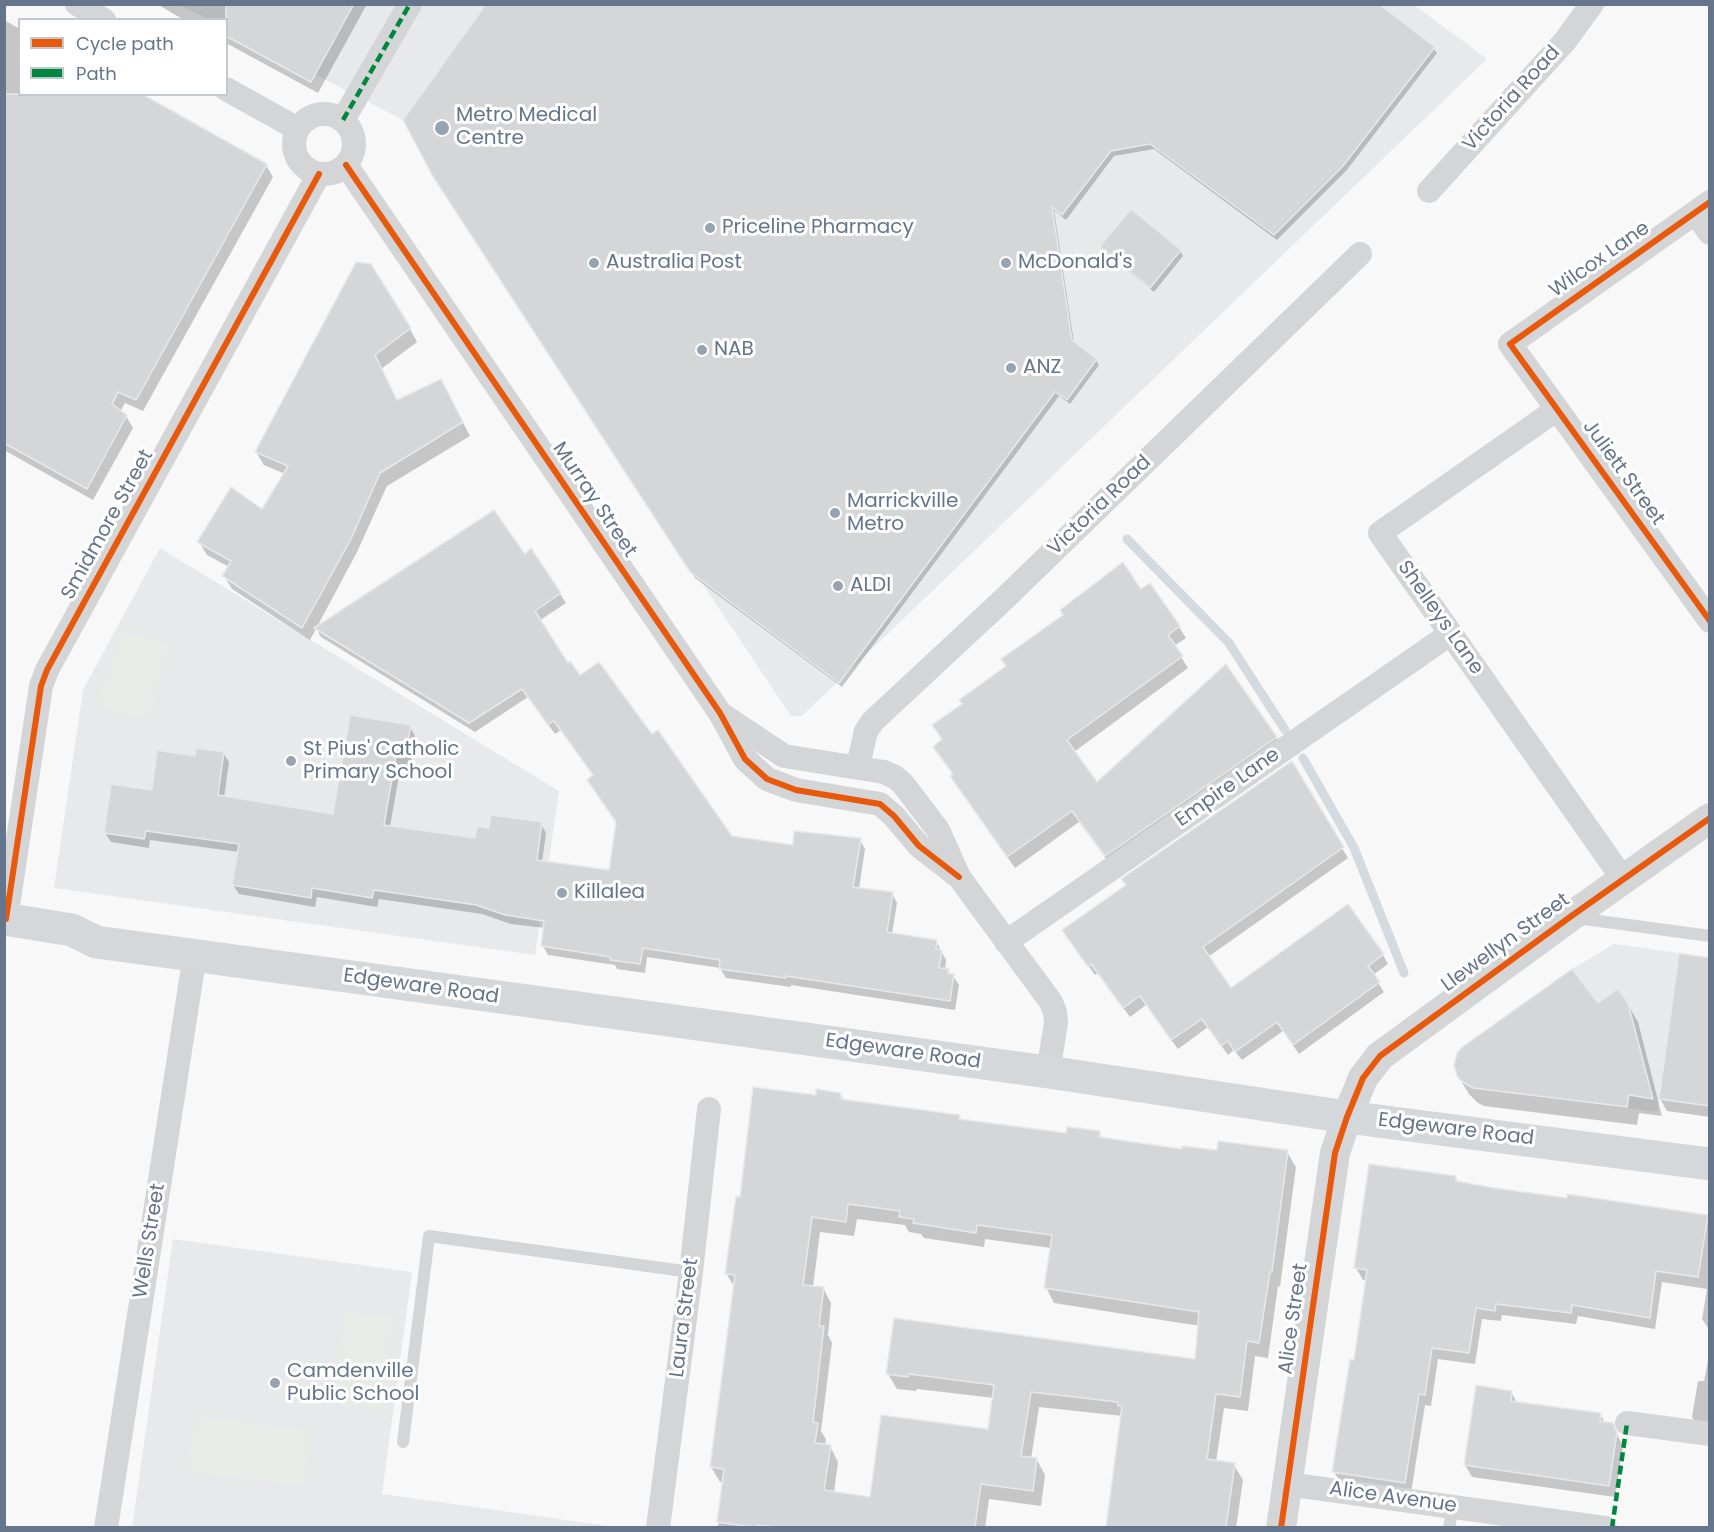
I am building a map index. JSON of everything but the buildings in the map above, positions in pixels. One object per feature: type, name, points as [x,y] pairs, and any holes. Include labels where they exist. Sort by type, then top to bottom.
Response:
[{"type":"main road","name":"Edgeware Road","points":[[5,925],[70,946],[96,942],[195,954],[1048,1072],[1347,1117],[1710,1164]]},
{"type":"street","points":[[77,4],[101,18]]},
{"type":"street","points":[[343,120],[410,4]]},
{"type":"street","name":"Victoria Road","points":[[1429,191],[1565,41],[1592,4]]},
{"type":"street","points":[[228,89],[298,129]]},
{"type":"street","points":[[314,115],[334,115],[343,120],[354,137],[352,157],[338,171],[319,174],[302,165],[297,157],[294,138],[298,129],[314,115]]},
{"type":"street","name":"Murray Street","points":[[346,165],[720,712],[745,759],[767,779],[796,790],[880,804],[919,846],[959,878]]},
{"type":"street","name":"Smidmore Street","points":[[5,925],[40,686],[319,174]]},
{"type":"street","points":[[1702,208],[1710,233]]},
{"type":"street","name":"Wilcox Lane","points":[[1510,344],[1702,208]]},
{"type":"street","name":"Victoria Road","points":[[858,766],[866,731],[873,721],[1002,601],[1360,254]]},
{"type":"street","name":"Juliett Street","points":[[1510,344],[1710,621]]},
{"type":"street","name":"Shelleys Lane","points":[[1556,410],[1380,533],[1623,879]]},
{"type":"street","name":"Empire Lane","points":[[1006,942],[1450,634]]},
{"type":"street","name":"Murray Street","points":[[720,712],[784,756],[858,766]]},
{"type":"street","points":[[858,766],[884,772],[903,784],[938,830],[959,878],[1051,1002],[1056,1023],[1048,1072]]},
{"type":"street","name":"Llewellyn Street","points":[[1347,1117],[1363,1078],[1380,1056],[1710,818]]},
{"type":"street","name":"Wells Street","points":[[106,1527],[195,954]]},
{"type":"street","name":"Laura Street","points":[[658,1527],[691,1272],[709,1109]]},
{"type":"street","name":"Alice Street","points":[[1281,1527],[1334,1161],[1347,1117]]},
{"type":"street","points":[[1627,1423],[1710,1434]]},
{"type":"street","name":"Alice Avenue","points":[[1287,1484],[1451,1517],[1605,1527]]},
{"type":"lane","points":[[1570,917],[1710,936]]},
{"type":"lane","points":[[403,1442],[429,1236],[691,1272]]},
{"type":"shaded area","name":"Marrickville Metro","points":[[1413,4],[1487,59],[802,716],[791,716],[519,309],[432,175],[403,120],[228,30],[228,18],[206,18],[179,5]]},
{"type":"shaded area","name":"St Pius' Catholic Primary School","points":[[160,548],[559,791],[535,955],[54,888],[83,690]]},
{"type":"shaded area","points":[[120,631],[170,645],[148,720],[98,705]]},
{"type":"shaded area","points":[[1614,944],[1679,953],[1657,1112],[1473,1088],[1461,1081],[1454,1065],[1461,1048],[1572,969]]},
{"type":"shaded area","name":"Camdenville Public School","points":[[173,1239],[412,1272],[382,1494],[623,1528],[132,1528]]},
{"type":"shaded area","points":[[345,1312],[393,1317],[383,1410],[334,1404]]},
{"type":"shaded area","points":[[195,1416],[310,1431],[303,1486],[188,1471]]},
{"type":"waterway","points":[[1127,539],[1229,643],[1285,730]]},
{"type":"waterway","points":[[1303,758],[1354,848],[1404,973]]},
{"type":"marked path","points":[[343,120],[410,4]]},
{"type":"marked path","points":[[1612,1528],[1627,1423]]},
{"type":"cycle path","points":[[346,165],[720,713],[745,759],[767,779],[796,790],[880,804],[894,816],[919,846],[959,877]]},
{"type":"cycle path","points":[[6,919],[41,686],[47,670],[319,174]]},
{"type":"cycle path","points":[[1710,202],[1510,344],[1710,621]]},
{"type":"cycle path","points":[[1281,1528],[1335,1153],[1363,1078],[1380,1056],[1710,818]]},
{"type":"place","name":"Metro Medical Centre","points":[[442,128]]},
{"type":"place","name":"Priceline Pharmacy","points":[[710,228]]},
{"type":"place","name":"Australia Post","points":[[594,263]]},
{"type":"place","name":"McDonald's","points":[[1006,263]]},
{"type":"place","name":"NAB","points":[[702,350]]},
{"type":"place","name":"ANZ","points":[[1011,368]]},
{"type":"place","name":"Marrickville Metro","points":[[835,513]]},
{"type":"place","name":"ALDI","points":[[838,586]]},
{"type":"place","name":"St Pius' Catholic Primary School","points":[[291,761]]},
{"type":"place","name":"Killalea","points":[[562,893]]},
{"type":"place","name":"Camdenville Public School","points":[[275,1383]]}]
